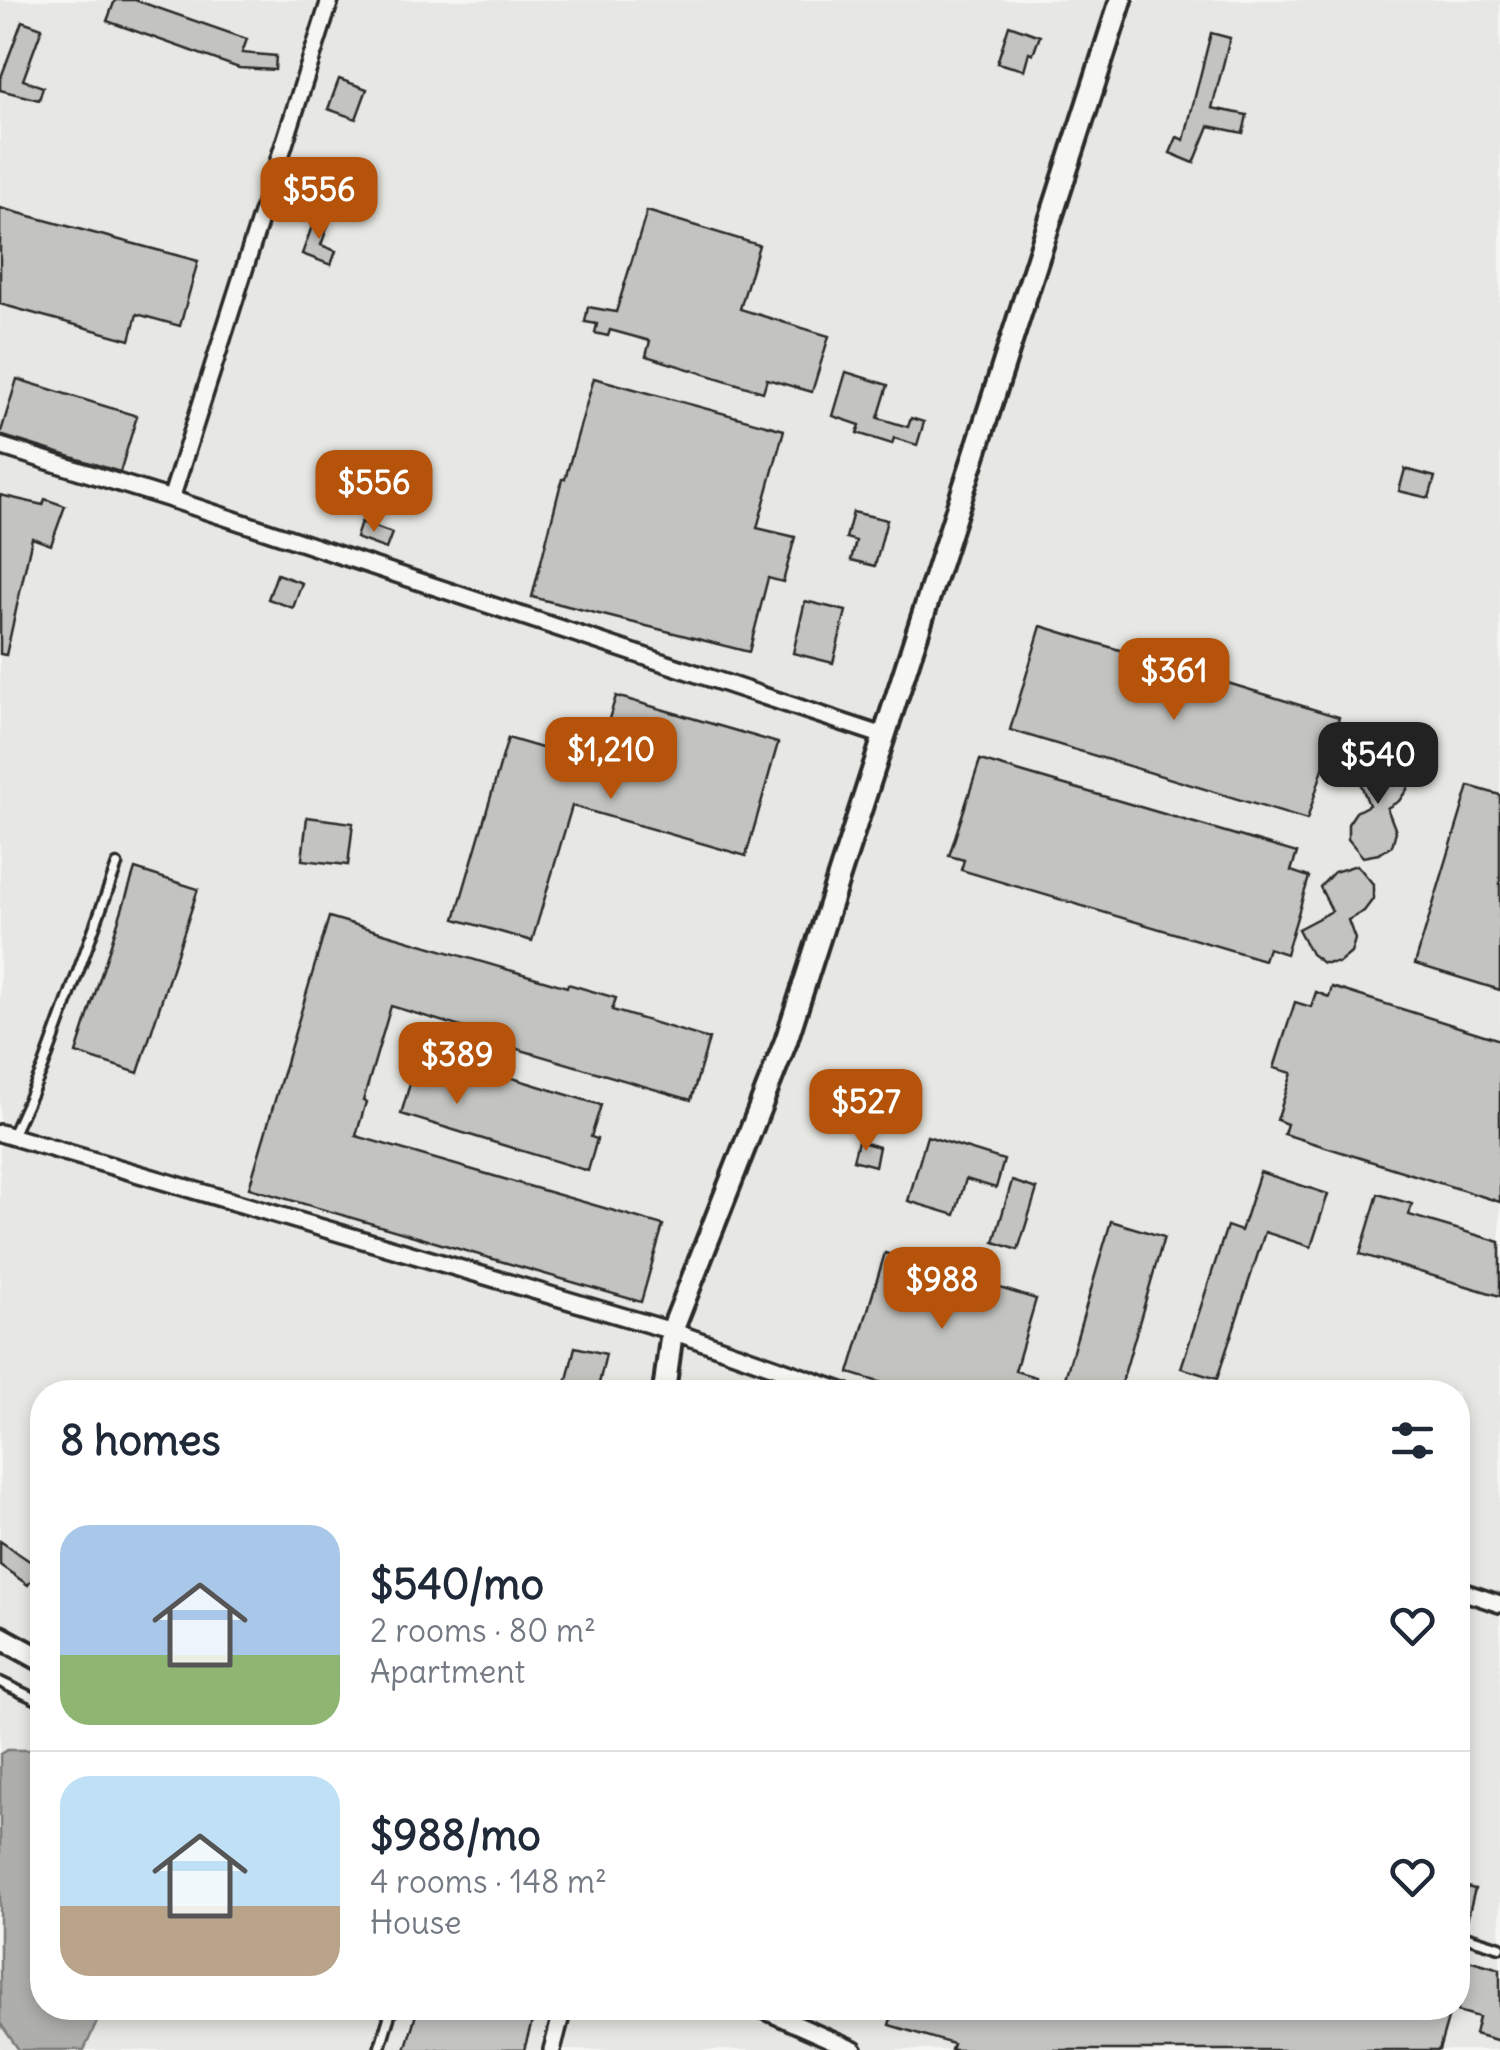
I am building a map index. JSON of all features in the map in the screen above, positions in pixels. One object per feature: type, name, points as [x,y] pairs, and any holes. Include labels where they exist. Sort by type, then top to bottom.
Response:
[{"type":"street","points":[[171,498],[330,0]]},
{"type":"street","points":[[666,1380],[672,1331],[786,1041],[1121,0]]},
{"type":"street","points":[[0,446],[171,498],[884,736]]},
{"type":"street","points":[[6,1134],[672,1331],[811,1380]]},
{"type":"street","points":[[1470,1594],[1500,1604]]},
{"type":"street","points":[[0,1637],[30,1653]]},
{"type":"street","points":[[552,2050],[560,2020]]},
{"type":"street","points":[[786,2020],[854,2050]]},
{"type":"lane","points":[[6,1134],[42,1068],[117,865]]},
{"type":"lane","points":[[0,1682],[30,1696]]},
{"type":"lane","points":[[1470,1938],[1500,1947]]},
{"type":"lane","points":[[378,2050],[388,2020]]},
{"type":"shaded area","points":[[0,0],[1500,0],[1500,2050],[0,2050]]},
{"type":"shaded area","points":[[7,1750],[30,1750],[30,2020],[99,2020],[84,2050],[19,2050],[0,2023],[0,1754]]},
{"type":"building","points":[[115,0],[135,0],[247,39],[242,53],[276,56],[275,70],[239,68],[107,21]]},
{"type":"building","points":[[22,21],[42,28],[23,80],[43,87],[39,100],[0,90],[0,80]]},
{"type":"building","points":[[1009,25],[1040,36],[1033,54],[1029,52],[1024,70],[997,63]]},
{"type":"building","points":[[1211,33],[1230,38],[1212,108],[1247,115],[1243,133],[1209,126],[1194,163],[1170,153],[1177,137],[1184,140]]},
{"type":"building","points":[[339,79],[367,89],[356,119],[328,109]]},
{"type":"building","points":[[0,208],[198,261],[180,326],[137,314],[130,340],[0,304]]},
{"type":"building","points":[[647,211],[759,245],[740,309],[829,336],[812,392],[767,379],[763,392],[646,356],[650,341],[610,330],[608,336],[595,333],[597,324],[585,322],[588,307],[616,312]]},
{"type":"building","points":[[316,215],[330,220],[321,245],[336,251],[331,265],[302,254]]},
{"type":"building","points":[[846,372],[888,385],[878,418],[908,427],[911,418],[924,422],[917,445],[894,438],[892,444],[857,433],[860,425],[833,416]]},
{"type":"building","points":[[594,378],[784,430],[757,528],[795,537],[783,582],[768,578],[749,652],[532,597],[562,479]]},
{"type":"building","points":[[17,379],[137,416],[120,472],[0,435]]},
{"type":"building","points":[[1405,469],[1435,477],[1429,498],[1399,491]]},
{"type":"building","points":[[0,495],[43,505],[45,499],[65,506],[51,545],[32,538],[6,655],[0,654]]},
{"type":"building","points":[[853,512],[887,520],[875,566],[851,560],[856,541],[846,538]]},
{"type":"building","points":[[361,522],[392,533],[386,549],[356,538]]},
{"type":"building","points":[[277,574],[302,583],[293,608],[268,599]]},
{"type":"building","points":[[805,601],[846,611],[833,663],[793,653]]},
{"type":"building","points":[[1041,626],[1339,717],[1307,820],[1010,730]]},
{"type":"building","points":[[616,696],[778,743],[746,856],[572,806],[532,941],[455,919],[508,738],[579,759],[590,727],[605,732]]},
{"type":"building","points":[[1384,757],[1404,767],[1408,788],[1399,801],[1387,808],[1396,831],[1392,846],[1363,857],[1348,839],[1348,824],[1356,812],[1369,805],[1360,782],[1364,767]]},
{"type":"building","points":[[980,760],[1297,853],[1291,871],[1309,877],[1286,954],[1268,948],[1264,960],[961,870],[964,860],[949,856]]},
{"type":"building","points":[[1469,786],[1500,795],[1500,990],[1415,964]]},
{"type":"building","points":[[307,817],[353,823],[348,865],[302,860]]},
{"type":"building","points":[[1357,865],[1373,884],[1373,899],[1364,911],[1348,920],[1355,939],[1351,953],[1339,963],[1323,963],[1311,954],[1298,929],[1332,911],[1320,887],[1334,872]]},
{"type":"building","points":[[135,869],[198,889],[138,1073],[76,1053]]},
{"type":"building","points":[[329,917],[616,998],[612,1010],[709,1039],[691,1100],[490,1041],[491,1036],[391,1006],[363,1101],[366,1102],[356,1136],[663,1225],[641,1302],[249,1188]]},
{"type":"building","points":[[1332,987],[1500,1040],[1500,1202],[1284,1134],[1287,1124],[1277,1120],[1292,1073],[1274,1068],[1295,1002],[1311,1007],[1316,992],[1329,997]]},
{"type":"building","points":[[420,1050],[601,1105],[591,1137],[597,1139],[588,1171],[401,1114]]},
{"type":"building","points":[[927,1136],[1004,1160],[996,1188],[966,1179],[955,1215],[908,1201]]},
{"type":"building","points":[[858,1141],[879,1147],[875,1166],[853,1160]]},
{"type":"building","points":[[1260,1172],[1328,1194],[1311,1247],[1265,1232],[1217,1379],[1181,1368],[1227,1226],[1241,1231]]},
{"type":"building","points":[[1012,1181],[1037,1189],[1018,1250],[994,1242]]},
{"type":"building","points":[[1378,1194],[1412,1204],[1409,1215],[1500,1242],[1500,1296],[1360,1254]]},
{"type":"building","points":[[1111,1221],[1164,1237],[1122,1380],[1065,1380]]},
{"type":"building","points":[[885,1253],[1036,1299],[1015,1371],[1036,1377],[1035,1380],[872,1380],[849,1373]]},
{"type":"building","points":[[575,1347],[606,1354],[600,1380],[567,1380]]},
{"type":"building","points":[[0,1541],[30,1561],[30,1582],[28,1585],[0,1565]]},
{"type":"building","points":[[1470,1960],[1500,1969],[1500,2041],[1475,2034],[1479,2017],[1470,2014]]},
{"type":"building","points":[[414,2020],[533,2020],[524,2050],[405,2050]]},
{"type":"building","points":[[890,2020],[1448,2020],[1439,2050],[951,2050],[953,2044],[889,2025]]}]
